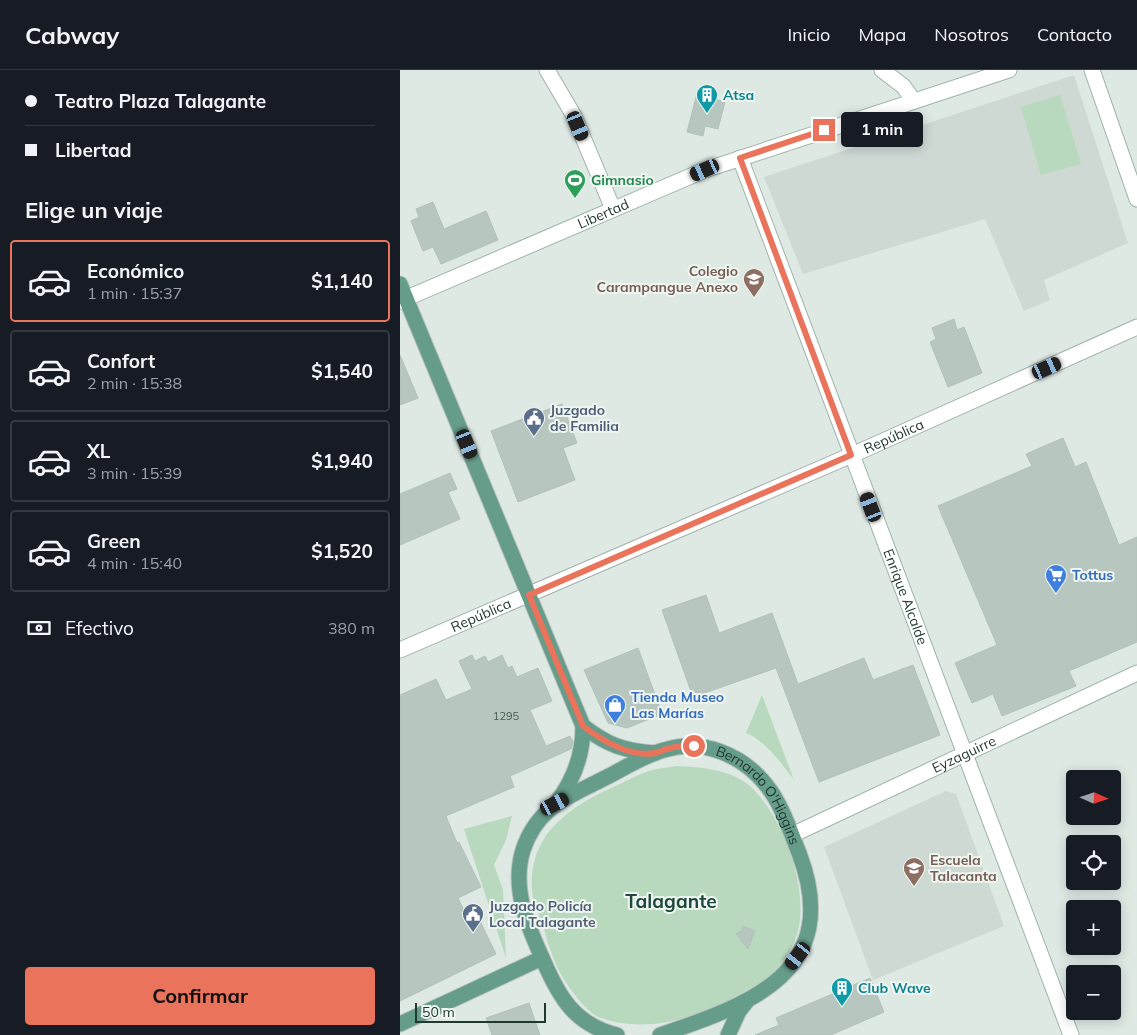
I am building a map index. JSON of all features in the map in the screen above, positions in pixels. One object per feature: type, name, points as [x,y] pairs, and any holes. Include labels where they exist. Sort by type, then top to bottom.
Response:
[{"type":"main road","points":[[402,294],[583,726],[583,739],[578,762],[572,778],[555,804]]},
{"type":"main road","points":[[583,726],[612,746],[655,753]]},
{"type":"main road","name":"Bernardo O'Higgins","points":[[617,1035],[593,1026],[584,1020],[568,1006],[556,990],[522,903],[519,874],[523,850],[528,838],[540,820],[555,804],[655,753],[672,748],[694,746],[722,752],[740,760],[752,770],[771,792],[792,835],[804,866],[810,892],[810,918],[808,931],[798,956],[775,983],[747,1001],[660,1035]]},
{"type":"main road","points":[[400,1024],[542,958]]},
{"type":"main road","points":[[728,1035],[739,1011],[747,1001]]},
{"type":"street","points":[[546,70],[574,116],[613,209]]},
{"type":"street","name":"Libertad","points":[[402,294],[705,170],[1009,70]]},
{"type":"street","points":[[1092,70],[1131,164],[1137,199]]},
{"type":"street","points":[[887,71],[903,86],[914,101]]},
{"type":"street","name":"Enrique Alcalde","points":[[740,158],[1071,1035]]},
{"type":"street","name":"República","points":[[400,650],[851,455],[1137,328]]},
{"type":"street","name":"Eyzaguirre","points":[[792,835],[1137,673]]},
{"type":"shaded area","points":[[1074,75],[1128,243],[1044,280],[1050,300],[1024,311],[985,219],[803,274],[764,177]]},
{"type":"shaded area","name":"Escuela Talacanta","points":[[946,791],[956,794],[1004,926],[873,980],[824,847]]},
{"type":"green space","points":[[1060,95],[1081,164],[1041,175],[1021,107]]},
{"type":"green space","points":[[762,695],[794,780],[767,747],[746,733]]},
{"type":"green space","points":[[676,766],[705,768],[734,776],[751,787],[763,801],[784,838],[792,859],[798,881],[800,922],[795,940],[787,955],[773,973],[761,983],[713,1008],[695,1015],[658,1023],[620,1023],[596,1016],[575,996],[564,980],[553,957],[535,904],[532,890],[533,871],[537,854],[544,839],[554,825],[567,814],[597,795],[642,774],[655,769]]},
{"type":"green space","points":[[512,816],[506,840],[494,865],[503,890],[506,958],[464,829]]},
{"type":"building","name":"Atsa","points":[[697,94],[725,102],[718,129],[705,126],[703,136],[687,132]]},
{"type":"building","points":[[433,202],[444,229],[486,211],[498,240],[441,264],[433,247],[423,251],[411,221],[419,217],[416,209]]},
{"type":"building","points":[[954,319],[957,330],[964,327],[982,373],[948,387],[930,342],[936,339],[932,328]]},
{"type":"building","points":[[400,355],[418,398],[400,405]]},
{"type":"building","name":"Juzgado de Familia","points":[[562,404],[577,443],[563,448],[575,480],[518,502],[491,431]]},
{"type":"building","name":"Tottus","points":[[1063,438],[1075,467],[1086,462],[1119,545],[1137,537],[1137,642],[1069,671],[1076,686],[1002,716],[993,694],[972,703],[955,663],[997,645],[938,506],[1032,466],[1026,454]]},
{"type":"building","points":[[450,473],[457,489],[448,492],[460,519],[400,545],[400,494]]},
{"type":"building","points":[[706,595],[719,633],[772,613],[798,684],[864,658],[873,680],[913,665],[940,735],[819,782],[776,668],[693,697],[662,610]]},
{"type":"building","points":[[638,648],[662,714],[627,728],[608,723],[584,670]]},
{"type":"building","points":[[472,655],[475,661],[485,656],[488,662],[502,655],[508,668],[512,666],[517,677],[538,668],[552,701],[530,710],[546,746],[570,736],[573,742],[571,749],[510,776],[514,787],[446,816],[457,843],[459,842],[481,887],[458,898],[471,925],[480,921],[496,954],[400,1001],[400,695],[436,679],[446,700],[472,689],[459,661]]},
{"type":"building","points":[[743,926],[755,931],[748,949],[736,934],[741,931]]},
{"type":"building","name":"Club Wave","points":[[870,978],[884,1012],[831,1035],[755,1035],[779,1025],[776,1018]]},
{"type":"building","points":[[529,1003],[540,1035],[492,1035],[486,1018]]},
{"type":"place","name":"Atsa","points":[[707,114]]},
{"type":"place","name":"Gimnasio","points":[[575,199]]},
{"type":"place","name":"Colegio Carampangue Anexo","points":[[754,298]]},
{"type":"place","name":"Juzgado de Familia","points":[[534,437]]},
{"type":"place","name":"Tottus","points":[[1056,594]]},
{"type":"place","name":"Tienda Museo Las Marías","points":[[615,724]]},
{"type":"place","name":"Escuela Talacanta","points":[[914,887]]},
{"type":"place","name":"Juzgado Policía Local Talagante","points":[[473,933]]},
{"type":"place","name":"Club Wave","points":[[842,1007]]},
{"type":"district","name":"Talagante","points":[[671,901]]},
{"type":"route","points":[[694,746],[683,746],[655,753],[628,750],[612,746],[583,726],[529,595],[851,455],[740,158],[824,130]]}]
